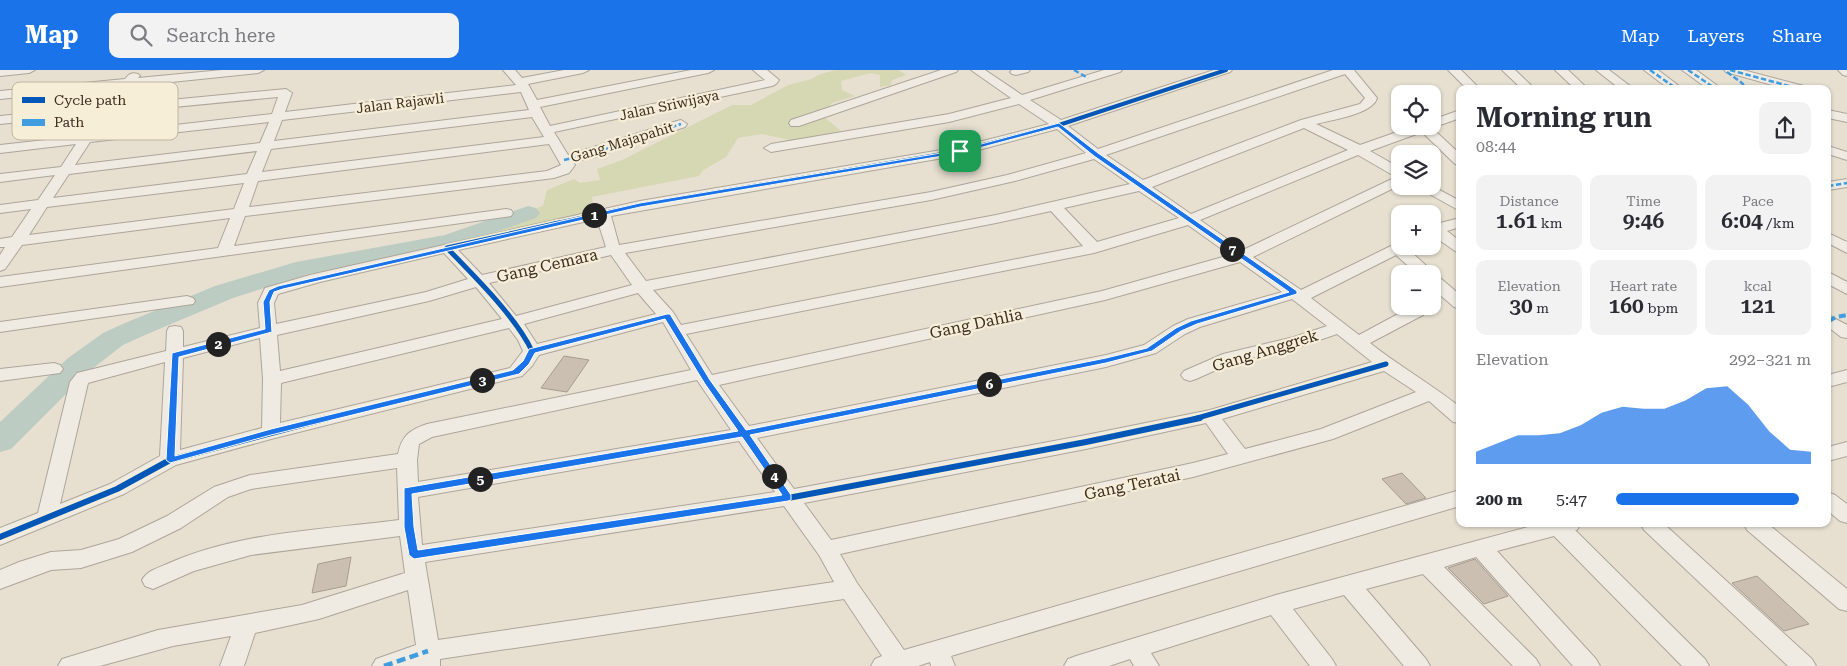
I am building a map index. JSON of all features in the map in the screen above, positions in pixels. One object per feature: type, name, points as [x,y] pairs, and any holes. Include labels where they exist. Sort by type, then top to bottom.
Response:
[{"type":"street","points":[[0,73],[30,70]]},
{"type":"street","points":[[129,82],[139,70]]},
{"type":"street","points":[[129,82],[200,73],[258,70]]},
{"type":"street","points":[[0,244],[240,212],[549,175],[568,168],[522,85],[510,70]]},
{"type":"street","name":"Jalan Rajawli","points":[[178,128],[522,85],[583,70]]},
{"type":"street","points":[[0,178],[534,109],[708,70]]},
{"type":"street","name":"Jalan Sriwijaya","points":[[549,135],[772,82],[771,77],[759,70]]},
{"type":"street","points":[[795,123],[925,73],[952,70]]},
{"type":"street","points":[[977,70],[1022,99],[1141,186],[1243,256],[1340,327],[1386,364],[1431,393],[1456,414]]},
{"type":"street","points":[[1074,70],[1088,78]]},
{"type":"street","points":[[771,148],[949,118],[1022,99],[1116,70]]},
{"type":"street","points":[[271,432],[272,379],[266,302],[271,291],[316,278],[447,248],[666,201],[935,156],[1059,125],[1226,70]]},
{"type":"street","name":"Gang Cemara","points":[[47,518],[80,380],[86,376],[269,331],[429,296],[479,281],[615,250],[931,196],[1010,178],[1096,154],[1344,70]]},
{"type":"street","points":[[272,379],[512,322],[642,287],[1054,206],[1141,186],[1305,123],[1364,107],[1370,102],[1371,98],[1348,70]]},
{"type":"street","points":[[1454,70],[1470,85]]},
{"type":"street","points":[[1508,70],[1525,85]]},
{"type":"street","points":[[1561,70],[1578,85]]},
{"type":"street","points":[[1602,70],[1623,85]]},
{"type":"street","points":[[1650,70],[1671,85]]},
{"type":"street","points":[[1688,70],[1710,85]]},
{"type":"street","points":[[1725,70],[1743,85]]},
{"type":"street","points":[[1730,70],[1785,85]]},
{"type":"street","points":[[178,103],[286,93],[224,252]]},
{"type":"street","points":[[1831,115],[1847,118]]},
{"type":"street","points":[[1441,121],[1456,116]]},
{"type":"street","points":[[1305,123],[1359,150],[1391,169]]},
{"type":"street","name":"Gang Majapahit","points":[[564,160],[599,152],[680,124]]},
{"type":"street","points":[[0,209],[254,177],[549,135]]},
{"type":"street","points":[[532,351],[671,323],[1094,248],[1189,220],[1359,150],[1402,135]]},
{"type":"street","points":[[1436,135],[1456,157]]},
{"type":"street","name":"Jalan Rajawli","points":[[0,149],[77,140]]},
{"type":"street","points":[[0,266],[85,140]]},
{"type":"street","points":[[1831,151],[1847,156]]},
{"type":"street","points":[[1831,186],[1847,183]]},
{"type":"street","name":"Gang Dahlia","points":[[428,658],[418,578],[409,527],[407,460],[410,443],[414,437],[427,431],[705,377],[1105,295],[1243,256],[1391,184]]},
{"type":"street","points":[[1438,195],[1456,205]]},
{"type":"street","points":[[1054,206],[1094,248]]},
{"type":"street","points":[[0,282],[506,213]]},
{"type":"street","points":[[603,214],[611,243],[615,250],[671,323],[744,434],[826,549],[891,663],[940,658],[1456,499]]},
{"type":"street","points":[[1441,228],[1456,223]]},
{"type":"street","points":[[1441,235],[1456,245]]},
{"type":"street","points":[[1831,239],[1847,248]]},
{"type":"street","points":[[447,248],[479,281],[526,338],[532,351]]},
{"type":"street","points":[[408,491],[744,434],[1137,353],[1150,349],[1178,330],[1194,323],[1297,295],[1391,251]]},
{"type":"street","points":[[1408,255],[1417,265]]},
{"type":"street","points":[[1831,279],[1847,289]]},
{"type":"street","points":[[1441,287],[1456,300]]},
{"type":"street","points":[[0,327],[187,301]]},
{"type":"street","points":[[1359,342],[1410,315]]},
{"type":"street","points":[[1831,319],[1847,315]]},
{"type":"street","points":[[1831,322],[1847,332]]},
{"type":"street","name":"Gang Anggrek","points":[[1190,375],[1229,358],[1298,341],[1340,327]]},
{"type":"street","points":[[170,460],[175,331]]},
{"type":"street","points":[[0,537],[117,489],[170,460],[271,432],[516,372],[526,362],[532,351]]},
{"type":"street","points":[[414,555],[788,498],[1076,444],[1210,416],[1386,364]]},
{"type":"street","points":[[0,375],[54,369]]},
{"type":"street","name":"Gang Teratai","points":[[826,549],[1193,470],[1326,434],[1431,393]]},
{"type":"street","points":[[1210,416],[1241,457]]},
{"type":"street","points":[[0,580],[27,568],[52,562],[81,560],[124,546],[151,535],[233,487],[250,482],[407,460]]},
{"type":"street","points":[[1831,502],[1847,515]]},
{"type":"street","points":[[153,580],[186,565],[216,555],[251,547],[409,527]]},
{"type":"street","points":[[1076,666],[1141,657],[1276,604],[1556,527]]},
{"type":"street","points":[[1566,527],[1697,666]]},
{"type":"street","points":[[1654,527],[1804,666]]},
{"type":"street","points":[[1758,527],[1847,602]]},
{"type":"street","points":[[1480,547],[1588,666]]},
{"type":"street","points":[[1427,564],[1528,666]]},
{"type":"street","points":[[70,666],[109,652],[152,641],[189,633],[246,626],[296,616],[418,578]]},
{"type":"street","points":[[1348,584],[1418,666]]},
{"type":"street","points":[[384,666],[849,589]]},
{"type":"street","points":[[1276,604],[1324,666]]},
{"type":"street","points":[[232,666],[246,626]]},
{"type":"green space","points":[[835,70],[899,70],[906,75],[892,80],[891,85],[880,87],[880,75],[870,73],[841,81],[842,90],[855,96],[832,103],[823,116],[841,131],[794,141],[762,134],[738,138],[726,157],[702,171],[699,176],[592,197],[594,211],[475,240],[498,222],[543,206],[547,190],[574,179],[580,183],[600,180],[597,169],[622,160],[732,105],[751,105],[788,85],[812,79],[818,75]]},
{"type":"building","points":[[564,356],[589,360],[567,392],[541,388]]},
{"type":"building","points":[[1402,473],[1426,498],[1406,504],[1382,479]]},
{"type":"building","points":[[351,557],[346,586],[312,593],[318,564]]},
{"type":"building","points":[[1475,559],[1508,596],[1484,604],[1448,568]]},
{"type":"building","points":[[1757,576],[1809,624],[1784,631],[1732,583]]},
{"type":"waterway","points":[[0,441],[78,365],[113,339],[135,329],[224,292],[305,267],[450,241],[528,213]]},
{"type":"marked path","points":[[1074,70],[1088,78]]},
{"type":"marked path","points":[[1650,70],[1671,85]]},
{"type":"marked path","points":[[1688,70],[1710,85]]},
{"type":"marked path","points":[[1730,70],[1785,85]]},
{"type":"marked path","points":[[1727,72],[1743,85]]},
{"type":"marked path","points":[[564,160],[590,154],[681,124]]},
{"type":"marked path","points":[[1831,186],[1847,183]]},
{"type":"marked path","points":[[1831,320],[1847,315]]},
{"type":"marked path","points":[[384,666],[428,651]]},
{"type":"cycle path","points":[[0,537],[117,489],[170,460],[271,432],[516,372],[526,362],[532,351],[526,338],[479,281],[447,248],[640,205],[960,151],[1059,125],[1226,70]]},
{"type":"cycle path","points":[[414,555],[788,498],[1086,442],[1210,416],[1386,364]]},
{"type":"route","points":[[960,151],[640,205],[280,287],[271,291],[266,302],[269,331],[175,355],[170,460],[271,432],[516,372],[526,362],[532,351],[667,316],[708,382],[744,434],[767,464],[788,498],[414,555],[409,527],[408,491],[744,434],[1106,360],[1150,349],[1178,330],[1194,323],[1294,292],[1096,154],[1059,125],[960,151]]}]
